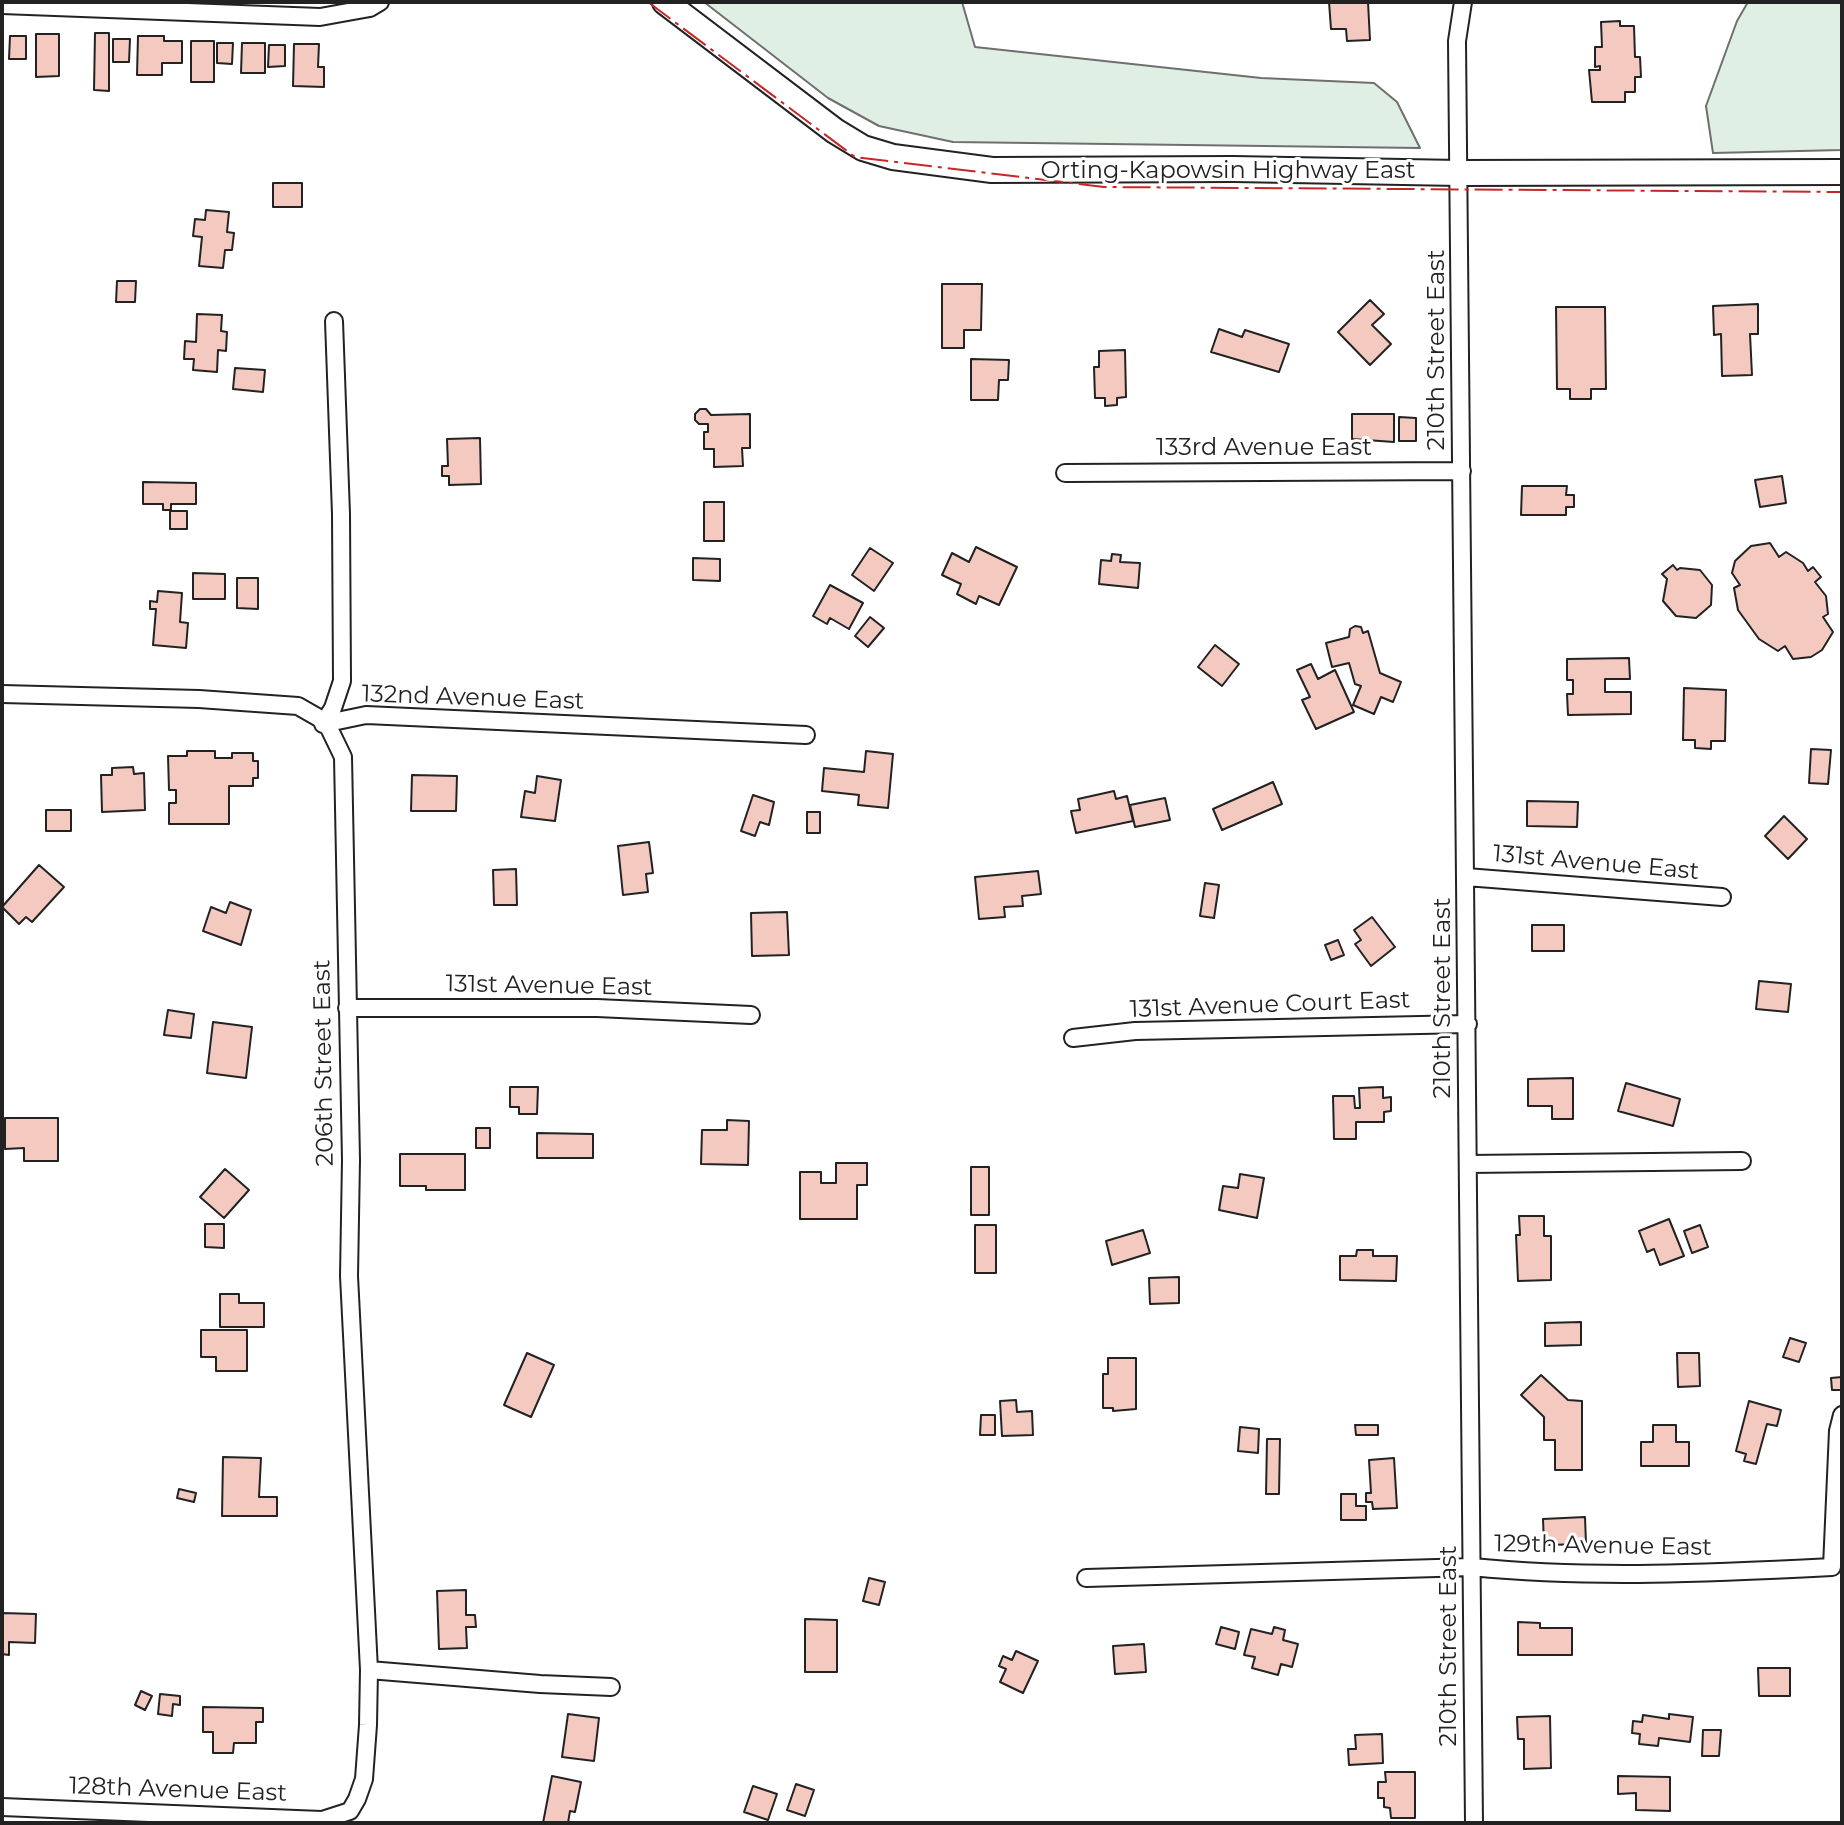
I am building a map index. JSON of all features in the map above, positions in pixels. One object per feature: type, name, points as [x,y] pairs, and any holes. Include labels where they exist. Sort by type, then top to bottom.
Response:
[{"type":"main road","name":"Orting-Kapowsin Highway East","points":[[665,2],[835,131],[863,148],[893,157],[992,170],[1842,172]]},
{"type":"street","points":[[2,5],[320,17],[370,8],[380,2]]},
{"type":"street","name":"210th Street East","points":[[1463,2],[1457,41],[1474,1823]]},
{"type":"street","points":[[2,694],[266,703],[298,706],[319,718],[323,724],[333,708],[342,681],[341,514],[334,321]]},
{"type":"street","name":"133rd Avenue East","points":[[1065,473],[1462,471]]},
{"type":"street","name":"132nd Avenue East","points":[[323,724],[366,715],[806,735]]},
{"type":"street","name":"206th Street East","points":[[323,724],[329,728],[343,757],[351,1160],[349,1276],[369,1670],[364,1779],[350,1811]]},
{"type":"street","name":"131st Avenue East","points":[[1466,877],[1722,897]]},
{"type":"street","name":"131st Avenue East","points":[[347,1008],[597,1008],[751,1015]]},
{"type":"street","name":"131st Avenue Court East","points":[[1073,1038],[1143,1031],[1468,1024]]},
{"type":"street","points":[[1468,1164],[1742,1161]]},
{"type":"street","name":"129th Avenue East","points":[[1086,1578],[1472,1567],[1641,1575],[1832,1567],[1838,1431],[1842,1415]]},
{"type":"street","points":[[369,1670],[611,1687]]},
{"type":"street","name":"128th Avenue East","points":[[2,1807],[322,1820],[350,1811]]},
{"type":"green space","points":[[704,2],[962,2],[975,47],[1261,78],[1374,83],[1397,102],[1420,148],[953,142],[879,126],[828,98]]},
{"type":"green space","points":[[1748,2],[1842,2],[1842,150],[1713,153],[1706,106],[1737,21]]},
{"type":"building","points":[[1329,2],[1368,2],[1370,40],[1347,41],[1346,29],[1331,29]]},
{"type":"building","points":[[1620,21],[1620,26],[1634,26],[1635,57],[1640,57],[1641,77],[1635,77],[1635,92],[1625,92],[1625,102],[1592,102],[1589,70],[1600,70],[1600,66],[1595,67],[1595,47],[1602,47],[1601,22]]},
{"type":"building","points":[[95,33],[109,33],[109,91],[94,90]]},
{"type":"building","points":[[36,34],[59,34],[59,76],[36,77]]},
{"type":"building","points":[[10,36],[26,36],[26,59],[9,59]]},
{"type":"building","points":[[138,36],[164,36],[164,41],[182,41],[182,63],[162,63],[162,75],[137,75]]},
{"type":"building","points":[[113,39],[130,39],[129,62],[113,62]]},
{"type":"building","points":[[191,41],[214,41],[214,82],[191,82]]},
{"type":"building","points":[[217,43],[233,43],[232,64],[217,63]]},
{"type":"building","points":[[242,43],[265,43],[265,73],[241,73]]},
{"type":"building","points":[[294,44],[319,44],[318,67],[324,67],[324,87],[293,86]]},
{"type":"building","points":[[269,45],[285,45],[285,66],[268,67]]},
{"type":"building","points":[[273,183],[302,183],[302,207],[273,207]]},
{"type":"building","points":[[206,210],[229,212],[227,232],[234,233],[232,250],[225,250],[223,268],[199,266],[202,237],[193,236],[195,219],[205,220]]},
{"type":"building","points":[[117,281],[136,281],[135,302],[116,302]]},
{"type":"building","points":[[942,284],[982,284],[981,330],[964,330],[964,348],[942,348]]},
{"type":"building","points":[[1370,300],[1384,314],[1372,325],[1391,344],[1370,365],[1338,332]]},
{"type":"building","points":[[1758,304],[1758,334],[1750,334],[1752,375],[1722,376],[1721,334],[1714,335],[1713,306]]},
{"type":"building","points":[[1556,307],[1605,307],[1606,389],[1591,389],[1591,399],[1570,399],[1570,389],[1557,389]]},
{"type":"building","points":[[197,314],[222,315],[221,331],[227,332],[226,351],[218,350],[217,372],[193,370],[194,359],[184,359],[185,341],[196,342]]},
{"type":"building","points":[[1219,329],[1242,337],[1245,330],[1289,344],[1279,372],[1211,352]]},
{"type":"building","points":[[1125,350],[1126,397],[1117,398],[1117,405],[1105,406],[1105,398],[1095,398],[1094,367],[1099,367],[1099,351]]},
{"type":"building","points":[[971,359],[1009,360],[1008,380],[999,380],[998,400],[971,400]]},
{"type":"building","points":[[235,368],[265,370],[263,392],[233,389]]},
{"type":"building","points":[[700,409],[706,409],[711,415],[750,414],[750,448],[742,448],[743,466],[714,467],[714,449],[704,449],[704,432],[708,432],[708,424],[699,424],[695,420],[695,414]]},
{"type":"building","points":[[1352,414],[1394,414],[1394,442],[1352,439]]},
{"type":"building","points":[[1399,417],[1416,418],[1416,441],[1399,441]]},
{"type":"building","points":[[480,438],[481,484],[449,485],[449,476],[442,476],[442,466],[448,466],[447,439]]},
{"type":"building","points":[[1782,476],[1786,503],[1760,507],[1755,480]]},
{"type":"building","points":[[143,482],[196,483],[196,504],[171,504],[171,510],[163,510],[163,504],[143,504]]},
{"type":"building","points":[[1522,486],[1567,486],[1566,495],[1574,495],[1574,507],[1566,507],[1566,515],[1521,515]]},
{"type":"building","points":[[704,502],[724,502],[724,541],[704,541]]},
{"type":"building","points":[[170,511],[187,511],[187,529],[170,529]]},
{"type":"building","points":[[1770,543],[1779,557],[1786,552],[1803,563],[1808,571],[1813,567],[1821,577],[1815,582],[1826,596],[1828,614],[1823,617],[1833,632],[1822,650],[1811,657],[1793,659],[1785,646],[1778,651],[1759,639],[1738,610],[1734,588],[1740,585],[1732,573],[1735,561],[1751,546]]},
{"type":"building","points":[[976,547],[1017,567],[999,605],[979,596],[976,604],[957,594],[961,584],[942,575],[952,553],[969,562]]},
{"type":"building","points":[[870,548],[893,563],[874,591],[852,575]]},
{"type":"building","points":[[1112,554],[1121,555],[1120,562],[1140,563],[1138,588],[1099,584],[1101,560],[1111,561]]},
{"type":"building","points":[[693,558],[720,559],[720,581],[693,580]]},
{"type":"building","points":[[1673,565],[1677,570],[1700,570],[1712,585],[1711,605],[1696,618],[1676,616],[1663,601],[1667,579],[1662,574]]},
{"type":"building","points":[[193,573],[225,574],[225,599],[193,599]]},
{"type":"building","points":[[237,578],[258,578],[258,609],[237,608]]},
{"type":"building","points":[[830,585],[863,603],[849,629],[830,618],[827,624],[813,616]]},
{"type":"building","points":[[158,591],[182,593],[180,622],[188,623],[186,648],[153,645],[156,609],[150,609],[150,601],[157,602]]},
{"type":"building","points":[[870,617],[884,628],[868,647],[855,636]]},
{"type":"building","points":[[1361,627],[1363,633],[1368,631],[1380,673],[1401,682],[1393,702],[1381,697],[1374,714],[1353,705],[1361,686],[1355,684],[1349,663],[1332,667],[1326,643],[1349,637],[1350,629]]},
{"type":"building","points":[[1215,645],[1239,664],[1222,686],[1198,667]]},
{"type":"building","points":[[1629,658],[1630,679],[1605,679],[1605,692],[1631,692],[1631,714],[1568,715],[1567,694],[1573,694],[1573,680],[1567,680],[1567,659]]},
{"type":"building","points":[[1311,664],[1318,679],[1335,670],[1354,712],[1316,729],[1302,700],[1310,697],[1297,670]]},
{"type":"building","points":[[1684,688],[1726,690],[1725,741],[1711,741],[1711,749],[1695,748],[1695,740],[1683,740]]},
{"type":"building","points":[[1811,749],[1831,750],[1828,784],[1809,783]]},
{"type":"building","points":[[187,751],[215,751],[215,758],[232,758],[232,753],[253,753],[253,761],[258,761],[258,778],[253,778],[253,786],[229,786],[229,824],[169,824],[169,803],[176,803],[176,790],[169,790],[168,756],[187,756]]},
{"type":"building","points":[[866,751],[893,754],[888,808],[858,805],[859,795],[822,791],[824,768],[864,772]]},
{"type":"building","points":[[133,767],[134,774],[144,773],[145,810],[102,812],[101,775],[112,775],[112,768]]},
{"type":"building","points":[[412,775],[457,776],[456,811],[411,811]]},
{"type":"building","points":[[537,776],[561,780],[555,821],[521,817],[525,791],[535,793]]},
{"type":"building","points":[[1273,782],[1282,804],[1222,830],[1213,809]]},
{"type":"building","points":[[1114,791],[1116,799],[1127,796],[1133,821],[1076,833],[1071,811],[1080,810],[1078,799]]},
{"type":"building","points":[[753,795],[774,802],[769,825],[760,822],[755,836],[741,831]]},
{"type":"building","points":[[1165,798],[1170,820],[1135,827],[1130,805]]},
{"type":"building","points":[[1527,801],[1578,802],[1577,827],[1527,826]]},
{"type":"building","points":[[46,810],[71,810],[71,831],[46,831]]},
{"type":"building","points":[[807,812],[820,812],[820,833],[807,833]]},
{"type":"building","points":[[1784,816],[1807,839],[1788,859],[1765,836]]},
{"type":"building","points":[[649,842],[653,873],[646,874],[648,892],[623,895],[618,846]]},
{"type":"building","points":[[39,865],[64,887],[32,922],[26,917],[19,924],[2,907]]},
{"type":"building","points":[[516,869],[517,905],[494,905],[493,870]]},
{"type":"building","points":[[1038,871],[1041,894],[1022,896],[1023,906],[1004,907],[1005,917],[979,919],[975,877]]},
{"type":"building","points":[[1205,883],[1219,885],[1214,918],[1200,916]]},
{"type":"building","points":[[230,902],[251,910],[241,945],[203,931],[211,907],[226,913]]},
{"type":"building","points":[[787,912],[789,955],[752,956],[751,913]]},
{"type":"building","points":[[1372,917],[1395,947],[1371,966],[1355,944],[1361,940],[1354,930]]},
{"type":"building","points":[[1532,925],[1564,925],[1564,951],[1532,951]]},
{"type":"building","points":[[1338,940],[1344,955],[1331,960],[1325,945]]},
{"type":"building","points":[[1759,981],[1791,984],[1788,1012],[1756,1009]]},
{"type":"building","points":[[168,1010],[194,1014],[191,1038],[164,1035]]},
{"type":"building","points":[[213,1022],[252,1027],[246,1078],[207,1073]]},
{"type":"building","points":[[1573,1078],[1573,1119],[1552,1119],[1552,1106],[1528,1106],[1528,1079]]},
{"type":"building","points":[[1626,1083],[1680,1099],[1673,1126],[1618,1111]]},
{"type":"building","points":[[510,1087],[538,1087],[537,1114],[519,1114],[519,1107],[510,1107]]},
{"type":"building","points":[[1383,1087],[1383,1098],[1391,1097],[1391,1111],[1384,1112],[1384,1122],[1356,1122],[1356,1139],[1334,1139],[1333,1096],[1354,1096],[1355,1108],[1360,1108],[1359,1088]]},
{"type":"building","points":[[5,1118],[58,1118],[58,1161],[24,1161],[24,1148],[5,1149]]},
{"type":"building","points":[[727,1120],[749,1121],[748,1165],[701,1164],[702,1130],[727,1130]]},
{"type":"building","points":[[476,1128],[490,1128],[490,1148],[476,1148]]},
{"type":"building","points":[[537,1133],[593,1134],[593,1158],[537,1158]]},
{"type":"building","points":[[400,1154],[465,1154],[465,1190],[400,1186]]},
{"type":"building","points":[[836,1163],[867,1163],[867,1185],[857,1185],[857,1219],[800,1219],[800,1172],[821,1172],[821,1183],[836,1183]]},
{"type":"building","points":[[971,1167],[989,1167],[989,1215],[971,1215]]},
{"type":"building","points":[[225,1169],[249,1190],[224,1218],[200,1197]]},
{"type":"building","points":[[1240,1174],[1264,1178],[1257,1218],[1219,1210],[1223,1186],[1238,1188]]},
{"type":"building","points":[[1519,1216],[1544,1216],[1544,1236],[1551,1236],[1551,1280],[1518,1281],[1516,1235],[1520,1235]]},
{"type":"building","points":[[1669,1219],[1684,1256],[1660,1265],[1654,1249],[1647,1252],[1639,1231]]},
{"type":"building","points":[[205,1224],[224,1224],[224,1248],[205,1247]]},
{"type":"building","points":[[975,1225],[996,1225],[996,1273],[975,1273]]},
{"type":"building","points":[[1700,1225],[1708,1247],[1692,1253],[1684,1231]]},
{"type":"building","points":[[1143,1230],[1150,1253],[1112,1265],[1106,1241]]},
{"type":"building","points":[[1357,1250],[1373,1250],[1373,1256],[1397,1256],[1396,1281],[1340,1280],[1340,1256],[1356,1256]]},
{"type":"building","points":[[1179,1277],[1179,1303],[1150,1304],[1149,1278]]},
{"type":"building","points":[[220,1294],[239,1294],[239,1303],[264,1303],[264,1327],[220,1327]]},
{"type":"building","points":[[1581,1322],[1581,1345],[1545,1346],[1545,1323]]},
{"type":"building","points":[[201,1330],[247,1330],[247,1371],[216,1371],[216,1357],[201,1357]]},
{"type":"building","points":[[1790,1338],[1806,1343],[1799,1362],[1783,1357]]},
{"type":"building","points":[[527,1353],[554,1365],[531,1417],[504,1405]]},
{"type":"building","points":[[1677,1353],[1699,1353],[1700,1386],[1678,1387]]},
{"type":"building","points":[[1108,1358],[1136,1358],[1136,1409],[1113,1411],[1113,1408],[1103,1408],[1103,1374],[1108,1374]]},
{"type":"building","points":[[1541,1375],[1568,1400],[1582,1401],[1582,1470],[1555,1470],[1555,1440],[1544,1440],[1544,1417],[1521,1395]]},
{"type":"building","points":[[1842,1377],[1842,1390],[1832,1390],[1831,1378]]},
{"type":"building","points":[[1016,1400],[1017,1412],[1032,1411],[1033,1435],[1002,1436],[1000,1401]]},
{"type":"building","points":[[1749,1401],[1781,1410],[1777,1426],[1767,1424],[1756,1464],[1744,1461],[1746,1454],[1736,1451]]},
{"type":"building","points":[[981,1415],[995,1415],[995,1435],[980,1435]]},
{"type":"building","points":[[1355,1425],[1378,1425],[1378,1435],[1356,1435]]},
{"type":"building","points":[[1653,1425],[1676,1425],[1676,1442],[1689,1442],[1689,1466],[1641,1466],[1641,1442],[1653,1442]]},
{"type":"building","points":[[1240,1427],[1259,1429],[1258,1453],[1238,1451]]},
{"type":"building","points":[[1267,1439],[1280,1439],[1279,1494],[1266,1494]]},
{"type":"building","points":[[223,1457],[261,1458],[259,1497],[277,1497],[277,1516],[222,1516]]},
{"type":"building","points":[[1394,1458],[1397,1508],[1373,1509],[1372,1502],[1366,1502],[1366,1493],[1371,1493],[1369,1460]]},
{"type":"building","points":[[179,1489],[196,1493],[194,1502],[177,1498]]},
{"type":"building","points":[[1341,1494],[1356,1494],[1356,1506],[1366,1506],[1366,1520],[1341,1520]]},
{"type":"building","points":[[1585,1517],[1586,1544],[1544,1545],[1543,1519]]},
{"type":"building","points":[[869,1578],[885,1582],[879,1605],[863,1601]]},
{"type":"building","points":[[466,1590],[466,1615],[475,1615],[476,1627],[466,1627],[467,1648],[439,1649],[437,1591]]},
{"type":"building","points":[[2,1613],[36,1614],[35,1643],[9,1642],[9,1655],[2,1654]]},
{"type":"building","points":[[805,1619],[837,1620],[837,1672],[805,1672]]},
{"type":"building","points":[[1518,1622],[1540,1623],[1540,1628],[1572,1628],[1572,1655],[1518,1655]]},
{"type":"building","points":[[1221,1627],[1239,1632],[1235,1649],[1216,1644]]},
{"type":"building","points":[[1274,1627],[1285,1630],[1283,1640],[1298,1644],[1292,1667],[1281,1664],[1278,1675],[1252,1668],[1255,1657],[1244,1655],[1251,1629],[1272,1634]]},
{"type":"building","points":[[1144,1644],[1146,1672],[1115,1674],[1113,1646]]},
{"type":"building","points":[[1016,1651],[1038,1661],[1023,1693],[1000,1682],[1006,1669],[999,1666],[1003,1656],[1012,1660]]},
{"type":"building","points":[[1758,1668],[1790,1668],[1790,1696],[1759,1696]]},
{"type":"building","points":[[141,1691],[152,1696],[145,1710],[135,1705]]},
{"type":"building","points":[[160,1694],[180,1696],[180,1705],[173,1704],[172,1716],[158,1714]]},
{"type":"building","points":[[203,1707],[263,1708],[263,1722],[256,1722],[256,1743],[234,1743],[233,1753],[213,1753],[213,1732],[203,1732]]},
{"type":"building","points":[[568,1714],[599,1718],[594,1761],[562,1757]]},
{"type":"building","points":[[1669,1714],[1693,1717],[1690,1742],[1659,1738],[1658,1746],[1639,1744],[1640,1734],[1632,1733],[1633,1721],[1642,1722],[1643,1715],[1669,1719]]},
{"type":"building","points":[[1550,1716],[1551,1768],[1524,1769],[1524,1739],[1518,1739],[1517,1717]]},
{"type":"building","points":[[1703,1730],[1721,1730],[1719,1756],[1702,1756]]},
{"type":"building","points":[[1382,1734],[1383,1763],[1349,1765],[1348,1749],[1356,1749],[1355,1735]]},
{"type":"building","points":[[1385,1772],[1415,1772],[1415,1818],[1391,1818],[1390,1808],[1384,1807],[1384,1798],[1378,1798],[1378,1782],[1386,1782]]},
{"type":"building","points":[[552,1776],[581,1782],[575,1812],[570,1811],[568,1823],[543,1823]]},
{"type":"building","points":[[1618,1776],[1670,1777],[1670,1811],[1636,1810],[1636,1793],[1618,1794]]},
{"type":"building","points":[[796,1784],[814,1790],[805,1816],[787,1810]]},
{"type":"building","points":[[753,1786],[777,1794],[768,1820],[744,1812]]},
{"type":"power","points":[[648,2],[855,157],[1104,187],[1842,192]]}]
